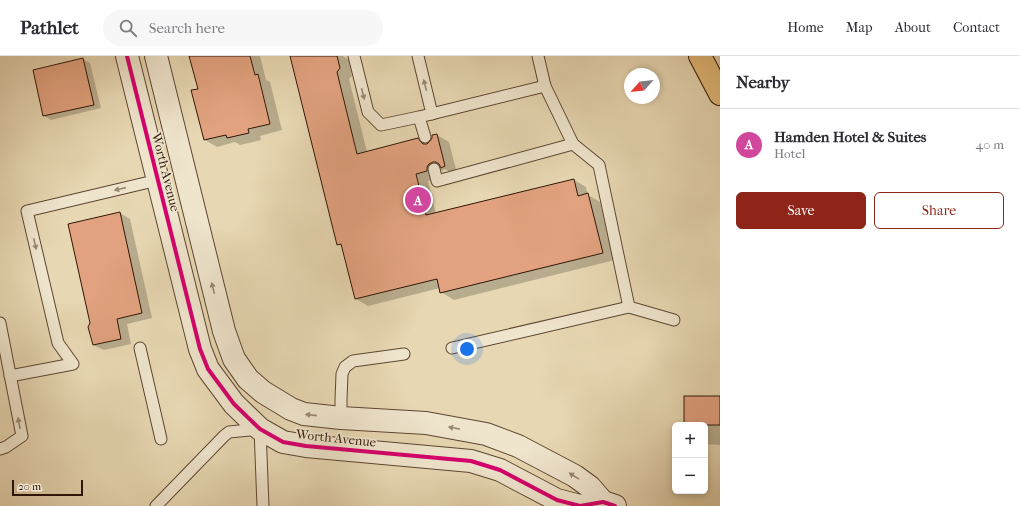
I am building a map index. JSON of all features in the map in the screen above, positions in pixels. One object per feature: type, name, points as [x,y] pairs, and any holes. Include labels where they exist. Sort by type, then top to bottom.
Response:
[{"type":"highway","points":[[700,56],[720,94]]},
{"type":"street","name":"Worth Avenue","points":[[127,56],[200,349],[208,369],[234,404],[260,429],[283,442],[306,446],[471,461],[500,470],[557,500],[580,506],[609,504]]},
{"type":"street","name":"Worth Avenue","points":[[156,56],[224,332],[234,359],[248,378],[263,392],[291,409],[304,414],[341,418],[426,423],[486,434],[518,446],[575,476],[609,504]]},
{"type":"street","points":[[140,106],[167,99]]},
{"type":"street","points":[[192,317],[219,311]]},
{"type":"street","points":[[260,429],[275,399]]},
{"type":"lane","points":[[354,56],[368,112],[381,125],[545,86]]},
{"type":"lane","points":[[418,56],[432,114]]},
{"type":"lane","points":[[538,56],[545,86],[573,144],[599,165],[629,307]]},
{"type":"lane","points":[[419,117],[425,137]]},
{"type":"lane","points":[[434,169],[437,181],[573,144]]},
{"type":"lane","points":[[10,376],[73,364],[58,343],[27,210],[158,180]]},
{"type":"lane","points":[[452,348],[629,307],[674,320]]},
{"type":"lane","points":[[0,323],[22,436],[6,447],[0,449]]},
{"type":"lane","points":[[140,348],[161,439]]},
{"type":"lane","points":[[341,418],[342,374],[345,367],[353,361],[404,354]]},
{"type":"lane","points":[[156,506],[229,432],[260,429],[263,506]]},
{"type":"building","points":[[189,56],[250,56],[255,75],[258,74],[270,124],[248,129],[249,133],[227,138],[226,135],[204,140],[191,90],[198,89]]},
{"type":"building","points":[[290,56],[337,56],[340,68],[337,72],[357,154],[418,138],[423,144],[427,144],[432,138],[432,135],[437,134],[445,166],[441,168],[439,164],[433,162],[427,167],[427,171],[416,174],[426,215],[574,179],[578,196],[588,193],[603,253],[440,293],[437,279],[355,299],[341,244],[337,245]]},
{"type":"building","points":[[83,58],[94,105],[43,116],[33,70]]},
{"type":"building","points":[[120,212],[142,313],[117,319],[121,339],[93,345],[88,327],[90,323],[68,224]]},
{"type":"building","points":[[684,396],[720,396],[720,425],[708,425],[708,422],[684,422]]},
{"type":"cycle path","points":[[127,56],[200,349],[208,369],[234,404],[260,429],[283,442],[306,446],[471,461],[500,470],[557,500],[580,506],[603,502],[615,506]]},
{"type":"place","name":"Hamden Hotel & Suites","points":[[418,200]]}]
